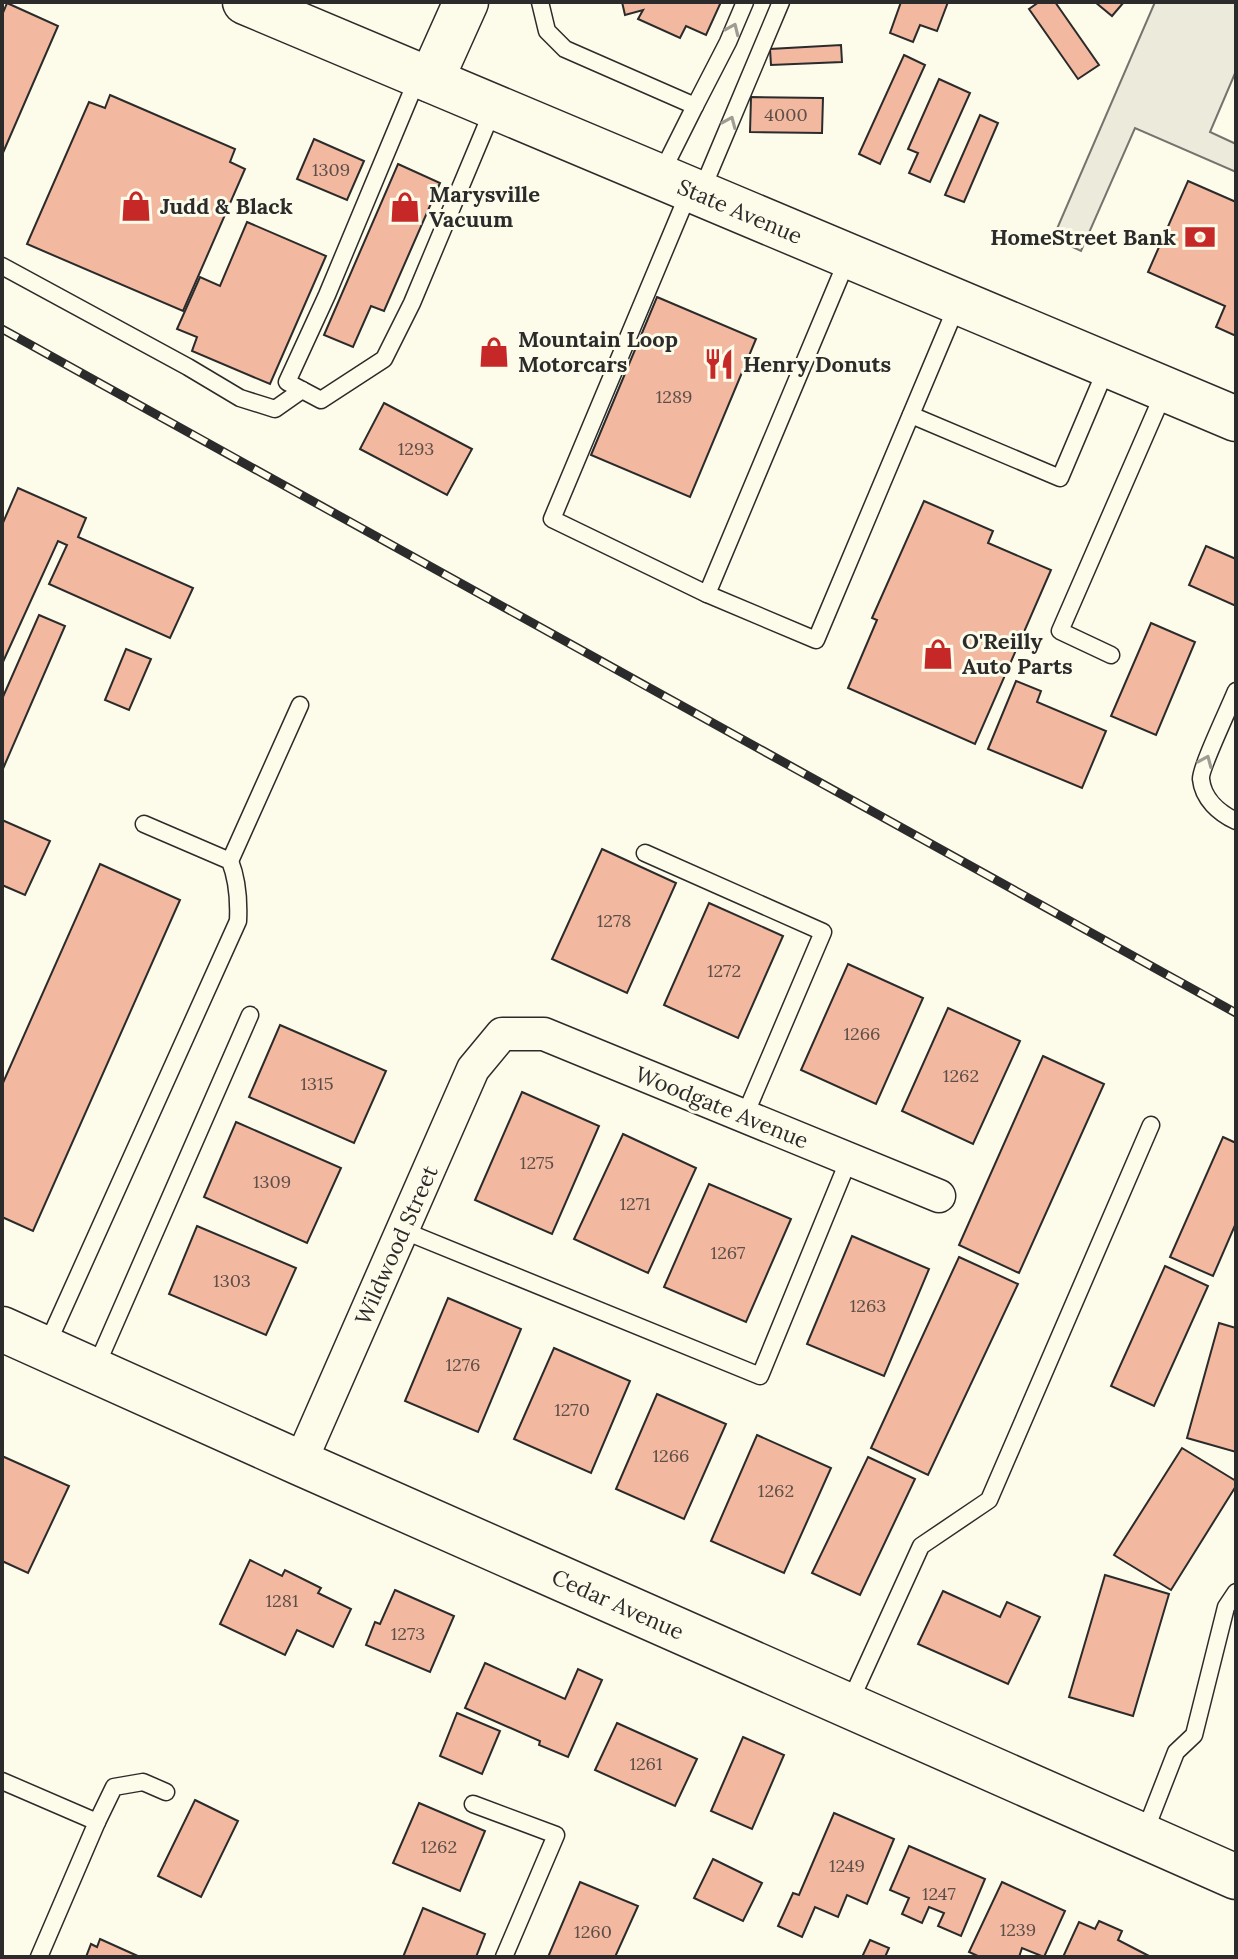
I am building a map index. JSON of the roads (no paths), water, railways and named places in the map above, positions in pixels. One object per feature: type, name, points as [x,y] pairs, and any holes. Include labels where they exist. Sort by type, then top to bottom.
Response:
[{"type":"street","name":"State Avenue","points":[[245,2],[1236,419]]},
{"type":"street","points":[[425,78],[466,2]]},
{"type":"street","name":"Woodgate Avenue","points":[[502,1034],[544,1034],[939,1196]]},
{"type":"street","name":"Wildwood Street","points":[[300,1463],[473,1069],[502,1034]]},
{"type":"street","name":"Cedar Avenue","points":[[2,1329],[1236,1877]]},
{"type":"lane","points":[[540,2],[547,31],[565,49],[695,106]]},
{"type":"lane","points":[[683,187],[695,106],[745,2]]},
{"type":"lane","points":[[781,2],[683,187],[552,519],[707,594],[816,640],[958,302]]},
{"type":"lane","points":[[425,78],[287,382],[321,400],[384,359],[412,303],[494,107]]},
{"type":"lane","points":[[707,594],[849,256]]},
{"type":"lane","points":[[2,266],[240,398],[275,409],[302,390]]},
{"type":"lane","points":[[911,415],[1060,478],[1108,365]]},
{"type":"lane","points":[[1111,655],[1060,631],[1165,389]]},
{"type":"lane","points":[[1236,691],[1200,776],[1205,795],[1224,815],[1236,821]]},
{"type":"lane","points":[[46,1348],[238,921],[239,899],[230,861],[300,705]]},
{"type":"lane","points":[[144,824],[230,861]]},
{"type":"lane","points":[[645,853],[823,932],[745,1115]]},
{"type":"lane","points":[[94,1370],[250,1015]]},
{"type":"lane","points":[[848,1706],[921,1546],[989,1500],[1151,1125]]},
{"type":"lane","points":[[402,1230],[760,1376],[849,1159]]},
{"type":"lane","points":[[1143,1836],[1176,1752],[1194,1735],[1226,1607],[1236,1592]]},
{"type":"lane","points":[[2,1781],[97,1822]]},
{"type":"lane","points":[[39,1957],[114,1787],[143,1782],[166,1792]]},
{"type":"lane","points":[[473,1804],[556,1835],[504,1957]]},
{"type":"railway","points":[[2,329],[1236,1013]]},
{"type":"place","name":"Judd & Black","points":[[136,206]]},
{"type":"place","name":"Marysville Vacuum","points":[[405,207]]},
{"type":"place","name":"HomeStreet Bank","points":[[1200,237]]},
{"type":"place","name":"Mountain Loop Motorcars","points":[[494,352]]},
{"type":"place","name":"Henry Donuts","points":[[719,364]]},
{"type":"place","name":"O'Reilly Auto Parts","points":[[938,654]]}]
